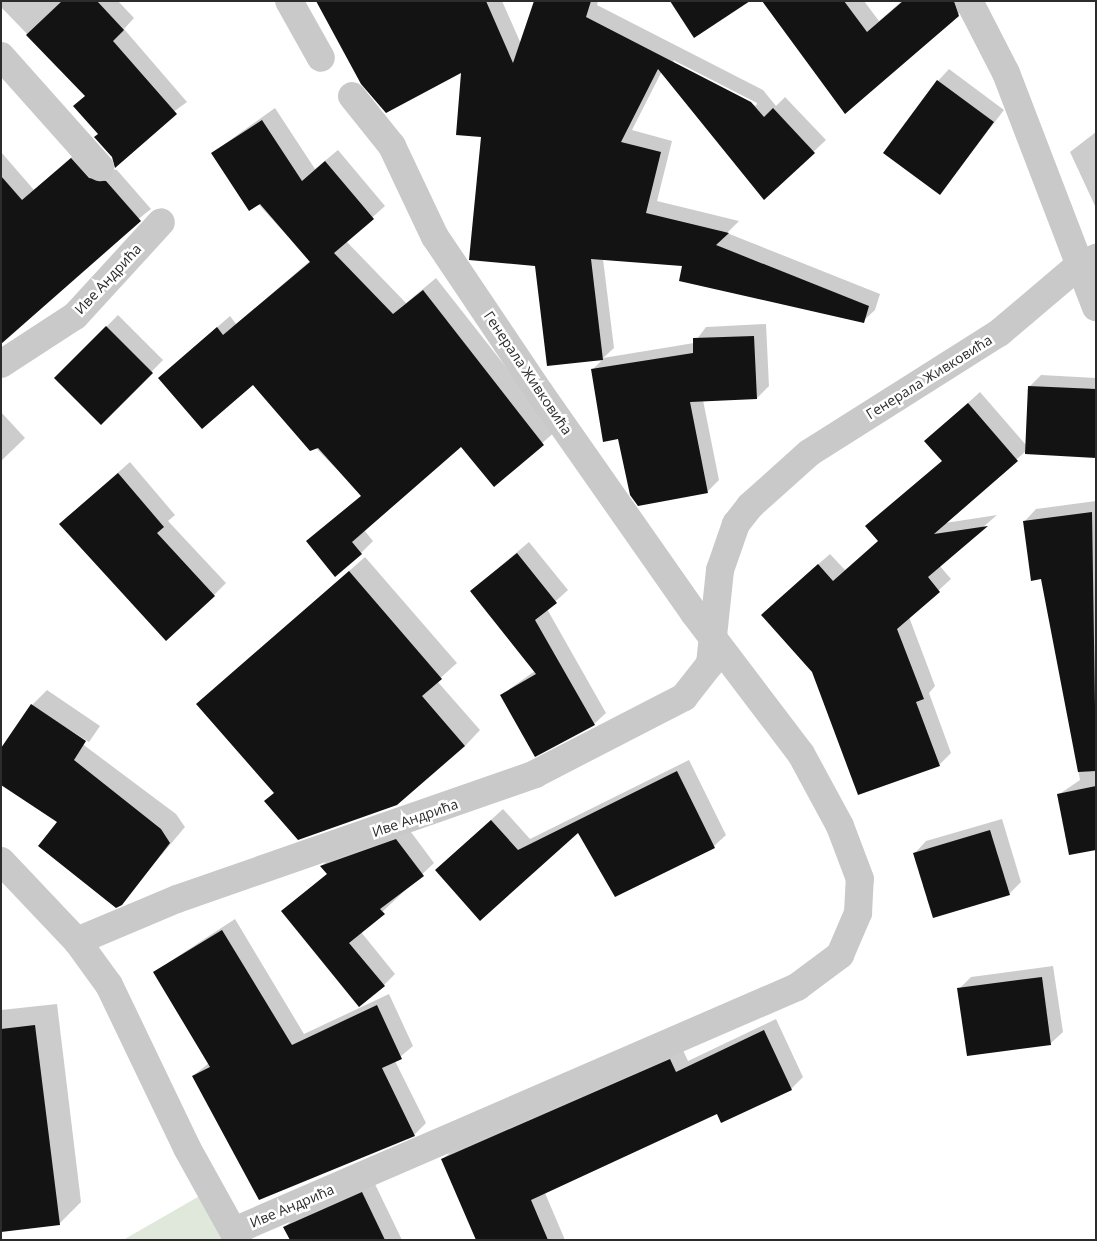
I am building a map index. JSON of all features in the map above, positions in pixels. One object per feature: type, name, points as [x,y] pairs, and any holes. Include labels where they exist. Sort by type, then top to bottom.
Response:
[{"type":"street","points":[[289,1],[321,58]]},
{"type":"street","points":[[969,1],[1087,262],[1096,307]]},
{"type":"street","points":[[1,56],[100,167]]},
{"type":"street","name":"Генерала Живковића","points":[[352,96],[392,146],[435,237],[457,270],[716,643],[800,754],[840,826],[860,879],[858,913],[840,955]]},
{"type":"street","name":"Иве Андрића","points":[[1,364],[75,316],[161,222]]},
{"type":"street","name":"Генерала Живковића","points":[[716,643],[720,570],[736,524],[750,506],[810,453],[999,333],[1087,262]]},
{"type":"street","name":"Иве Андрића","points":[[78,941],[177,898],[535,774],[684,697],[710,664],[716,643]]},
{"type":"street","name":"Иве Андрића","points":[[1,862],[78,941],[108,985],[236,1236],[797,987],[840,955]]},
{"type":"shaded area","points":[[210,1190],[238,1240],[123,1240]]},
{"type":"building","points":[[62,1],[97,1],[124,30],[113,41],[177,114],[115,168],[112,157],[94,137],[98,134],[73,106],[85,96],[26,35]]},
{"type":"building","points":[[316,1],[486,1],[513,63],[534,1],[591,1],[586,17],[751,102],[764,117],[773,108],[815,153],[764,200],[658,69],[621,142],[661,152],[646,213],[729,233],[716,245],[869,306],[864,323],[679,281],[682,266],[591,259],[603,360],[547,366],[535,266],[469,260],[481,137],[456,135],[461,73],[386,113],[361,84]]},
{"type":"building","points":[[670,1],[750,1],[694,38]]},
{"type":"building","points":[[762,1],[844,1],[867,32],[903,1],[954,1],[959,16],[845,114]]},
{"type":"building","points":[[937,80],[994,122],[940,195],[883,153]]},
{"type":"building","points":[[262,120],[302,181],[325,161],[374,219],[334,253],[393,314],[423,290],[544,445],[494,487],[461,447],[352,542],[362,554],[335,577],[306,541],[361,496],[318,448],[310,451],[253,385],[202,429],[158,378],[217,327],[223,335],[310,262],[260,204],[249,211],[211,153]]},
{"type":"building","points":[[71,158],[89,178],[106,181],[141,221],[1,344],[1,176],[22,200]]},
{"type":"building","points":[[106,326],[153,373],[101,425],[54,378]]},
{"type":"building","points":[[754,336],[757,399],[690,402],[708,493],[638,506],[630,495],[618,439],[603,442],[591,369],[693,353],[693,338]]},
{"type":"building","points":[[1028,386],[1096,389],[1096,458],[1025,454]]},
{"type":"building","points":[[968,403],[1018,461],[934,534],[988,526],[928,577],[940,592],[897,629],[924,699],[916,702],[940,766],[858,795],[812,672],[761,615],[818,564],[833,581],[878,541],[865,526],[942,461],[924,441]]},
{"type":"building","points":[[118,473],[164,527],[157,533],[215,596],[166,641],[59,524]]},
{"type":"building","points":[[1092,512],[1096,771],[1078,772],[1041,579],[1031,581],[1023,521]]},
{"type":"building","points":[[517,553],[557,603],[535,620],[595,725],[535,757],[500,695],[536,674],[470,591]]},
{"type":"building","points":[[349,571],[442,679],[422,696],[465,746],[397,805],[298,840],[264,801],[274,793],[196,704]]},
{"type":"building","points":[[31,704],[86,741],[74,760],[161,829],[170,843],[122,905],[116,908],[38,846],[57,822],[1,785],[1,748]]},
{"type":"building","points":[[677,771],[715,848],[615,897],[578,833],[480,921],[435,870],[491,820],[518,850]]},
{"type":"building","points":[[1096,786],[1096,850],[1069,855],[1057,794]]},
{"type":"building","points":[[990,830],[1010,895],[933,918],[913,853]]},
{"type":"building","points":[[396,839],[424,876],[380,909],[385,914],[349,943],[385,986],[359,1007],[281,911],[327,874],[320,866]]},
{"type":"building","points":[[222,930],[292,1045],[377,1005],[402,1059],[382,1068],[415,1136],[259,1200],[192,1076],[210,1067],[153,972]]},
{"type":"building","points":[[1042,977],[1051,1045],[967,1056],[957,988]]},
{"type":"building","points":[[35,1025],[60,1225],[1,1232],[1,1029]]},
{"type":"building","points":[[764,1030],[792,1090],[721,1123],[717,1114],[531,1200],[548,1240],[476,1240],[441,1159],[670,1059],[676,1072]]},
{"type":"building","points":[[362,1192],[385,1240],[290,1240],[283,1227]]}]
